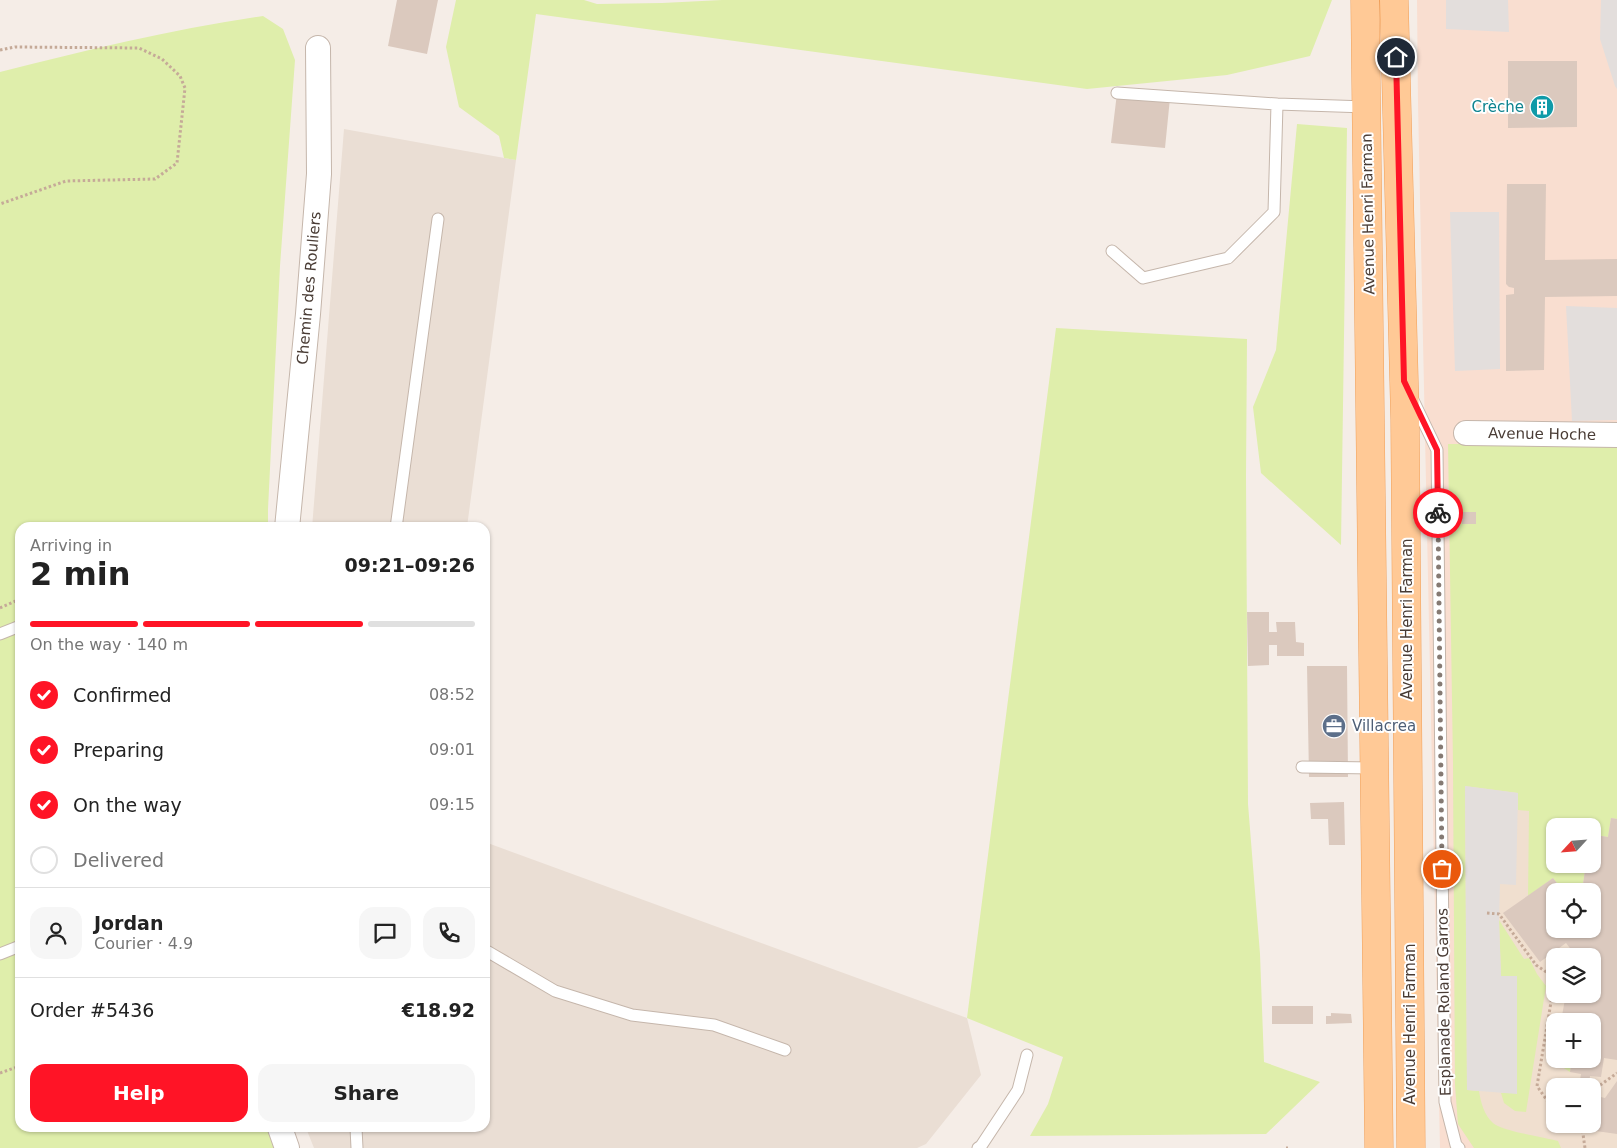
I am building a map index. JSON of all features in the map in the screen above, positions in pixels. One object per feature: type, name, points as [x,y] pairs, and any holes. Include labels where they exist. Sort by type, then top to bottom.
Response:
[{"type":"main road","name":"Avenue Henri Farman","points":[[1365,0],[1379,1148]]},
{"type":"main road","name":"Avenue Henri Farman","points":[[1394,0],[1404,381],[1411,1148]]},
{"type":"street","name":"Chemin des Rouliers","points":[[288,522],[308,314],[319,174],[318,48]]},
{"type":"street","name":"Avenue Hoche","points":[[1466,433],[1617,435]]},
{"type":"street","points":[[281,1132],[287,1148]]},
{"type":"lane","points":[[1116,93],[1277,104],[1366,107]]},
{"type":"lane","points":[[1112,251],[1143,278],[1228,258],[1274,212],[1277,104]]},
{"type":"lane","points":[[397,522],[438,219]]},
{"type":"lane","name":"Esplanade Roland Garros","points":[[1404,381],[1437,450],[1444,1102],[1456,1145],[1459,1148]]},
{"type":"lane","points":[[0,634],[15,628]]},
{"type":"lane","points":[[1302,768],[1374,768]]},
{"type":"lane","points":[[0,954],[15,948]]},
{"type":"lane","points":[[490,953],[555,991],[632,1014],[714,1025],[785,1050]]},
{"type":"lane","points":[[982,1147],[1018,1090],[1027,1055]]},
{"type":"lane","points":[[356,1132],[357,1148]]},
{"type":"path","points":[[0,50],[15,47],[139,48],[162,59],[180,76],[185,88],[177,163],[155,179],[66,181],[0,204]]},
{"type":"path","points":[[0,608],[15,601]]},
{"type":"path","points":[[1487,912],[1499,914],[1536,965],[1555,978],[1537,1086],[1546,1099]]},
{"type":"path","points":[[0,1073],[15,1068]]},
{"type":"path","points":[[1601,1085],[1617,1073]]},
{"type":"path","points":[[1583,1133],[1584,1148]]},
{"type":"shaded area","points":[[1417,0],[1617,0],[1617,1148],[1440,1148]]},
{"type":"shaded area","points":[[1446,0],[1508,0],[1509,32],[1446,29]]},
{"type":"shaded area","points":[[1601,0],[1617,0],[1617,89],[1600,39]]},
{"type":"shaded area","points":[[344,129],[516,160],[468,522],[312,522]]},
{"type":"shaded area","points":[[1450,212],[1499,212],[1500,369],[1455,371]]},
{"type":"shaded area","points":[[1566,306],[1617,308],[1617,420],[1572,421]]},
{"type":"shaded area","points":[[1453,764],[1617,790],[1617,1148],[1474,1148],[1458,1124],[1455,1085]]},
{"type":"shaded area","points":[[1465,786],[1518,793],[1516,885],[1500,884],[1499,920],[1501,976],[1517,976],[1517,1094],[1467,1090]]},
{"type":"shaded area","points":[[490,844],[967,1018],[981,1075],[926,1144],[917,1148],[314,1148],[308,1132],[490,1132]]},
{"type":"green space","points":[[456,0],[584,0],[597,4],[722,0],[1332,0],[1310,56],[1227,75],[1087,89],[536,14],[516,160],[504,158],[499,136],[459,107],[446,47]]},
{"type":"green space","points":[[263,16],[283,29],[295,60],[280,266],[268,522],[15,522],[15,1132],[281,1132],[287,1148],[0,1148],[0,72],[197,27]]},
{"type":"green space","points":[[1297,124],[1347,128],[1341,545],[1261,473],[1253,407],[1276,350]]},
{"type":"green space","points":[[1056,328],[1247,339],[1248,804],[1260,954],[1264,1062],[1320,1082],[1266,1134],[1030,1136],[1048,1104],[1063,1057],[967,1018]]},
{"type":"green space","points":[[1448,444],[1617,444],[1617,819],[1611,818],[1608,837],[1601,836],[1601,818],[1546,818],[1546,873],[1585,873],[1583,883],[1557,883],[1553,878],[1528,896],[1529,811],[1518,810],[1518,793],[1465,786],[1467,1090],[1479,1091],[1485,1113],[1493,1123],[1513,1131],[1558,1141],[1561,1148],[1474,1148],[1458,1124],[1455,1085],[1453,764]]},
{"type":"green space","points":[[1499,920],[1524,959],[1529,958],[1546,986],[1526,1112],[1515,1111],[1504,1103],[1501,1093],[1517,1093],[1517,976],[1501,976]]},
{"type":"building","points":[[397,0],[438,0],[427,54],[388,46]]},
{"type":"building","name":"Crèche","points":[[1508,61],[1577,61],[1577,127],[1508,128]]},
{"type":"building","points":[[1117,93],[1170,98],[1165,148],[1111,143]]},
{"type":"building","points":[[1507,184],[1546,184],[1545,260],[1617,259],[1617,296],[1545,297],[1544,370],[1506,371],[1506,295],[1514,294],[1514,288],[1506,284]]},
{"type":"building","points":[[1462,512],[1476,512],[1476,524],[1462,524]]},
{"type":"building","points":[[1247,612],[1269,612],[1269,632],[1277,632],[1276,622],[1295,622],[1296,642],[1304,643],[1304,656],[1277,656],[1277,645],[1269,645],[1269,665],[1248,666]]},
{"type":"building","points":[[1307,666],[1347,666],[1348,777],[1309,777]]},
{"type":"building","points":[[1344,802],[1345,845],[1329,845],[1328,819],[1311,819],[1310,803]]},
{"type":"building","points":[[1611,818],[1617,819],[1617,1060],[1604,1058],[1601,1077],[1590,1076],[1590,1078],[1580,1078],[1581,1074],[1570,1072],[1571,1068],[1601,1068],[1601,1013],[1562,1013],[1564,1003],[1601,1003],[1601,948],[1570,948],[1566,943],[1559,948],[1546,948],[1546,958],[1540,962],[1503,913],[1553,878],[1557,883],[1546,883],[1546,938],[1601,938],[1601,883],[1583,883],[1585,873],[1601,873],[1601,836],[1608,837]]},
{"type":"building","points":[[1272,1006],[1313,1006],[1313,1024],[1272,1024]]},
{"type":"building","points":[[1331,1013],[1351,1014],[1352,1023],[1326,1024],[1326,1016],[1331,1016]]},
{"type":"building","points":[[1617,1081],[1617,1134],[1601,1132],[1601,1097],[1605,1098]]},
{"type":"way so far","points":[[1438,513],[1442,869]]},
{"type":"place","name":"Crèche","points":[[1542,107]]},
{"type":"place","name":"Villacrea","points":[[1334,726]]},
{"type":"route","points":[[1396,57],[1404,381],[1437,450],[1438,513]]}]
